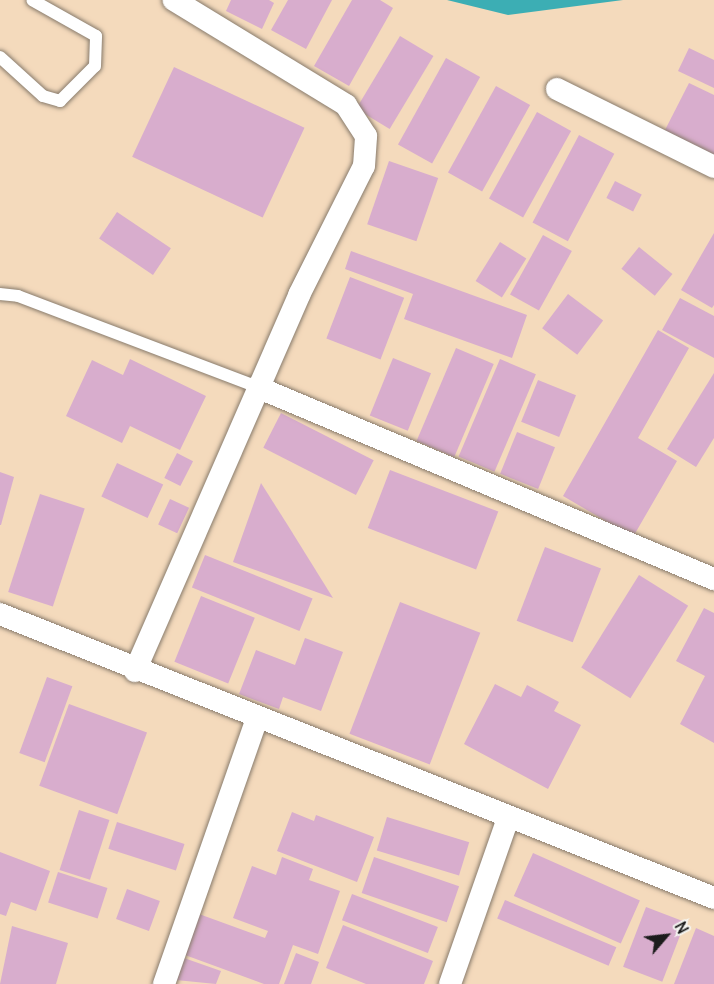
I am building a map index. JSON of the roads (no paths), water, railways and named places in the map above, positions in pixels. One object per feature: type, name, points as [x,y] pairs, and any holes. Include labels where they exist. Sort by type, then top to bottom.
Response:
[{"type":"street","points":[[135,671],[257,387],[364,166],[366,136],[346,105],[174,0]]},
{"type":"street","points":[[557,89],[714,167]]},
{"type":"street","points":[[257,387],[714,579]]},
{"type":"street","points":[[1,619],[714,898]]},
{"type":"street","points":[[164,984],[257,719]]},
{"type":"street","points":[[450,984],[508,818]]},
{"type":"lane","points":[[0,57],[43,96],[60,101],[95,66],[96,36],[32,0]]},
{"type":"lane","points":[[0,294],[257,387]]},
{"type":"water","points":[[447,0],[623,0],[508,15]]}]
